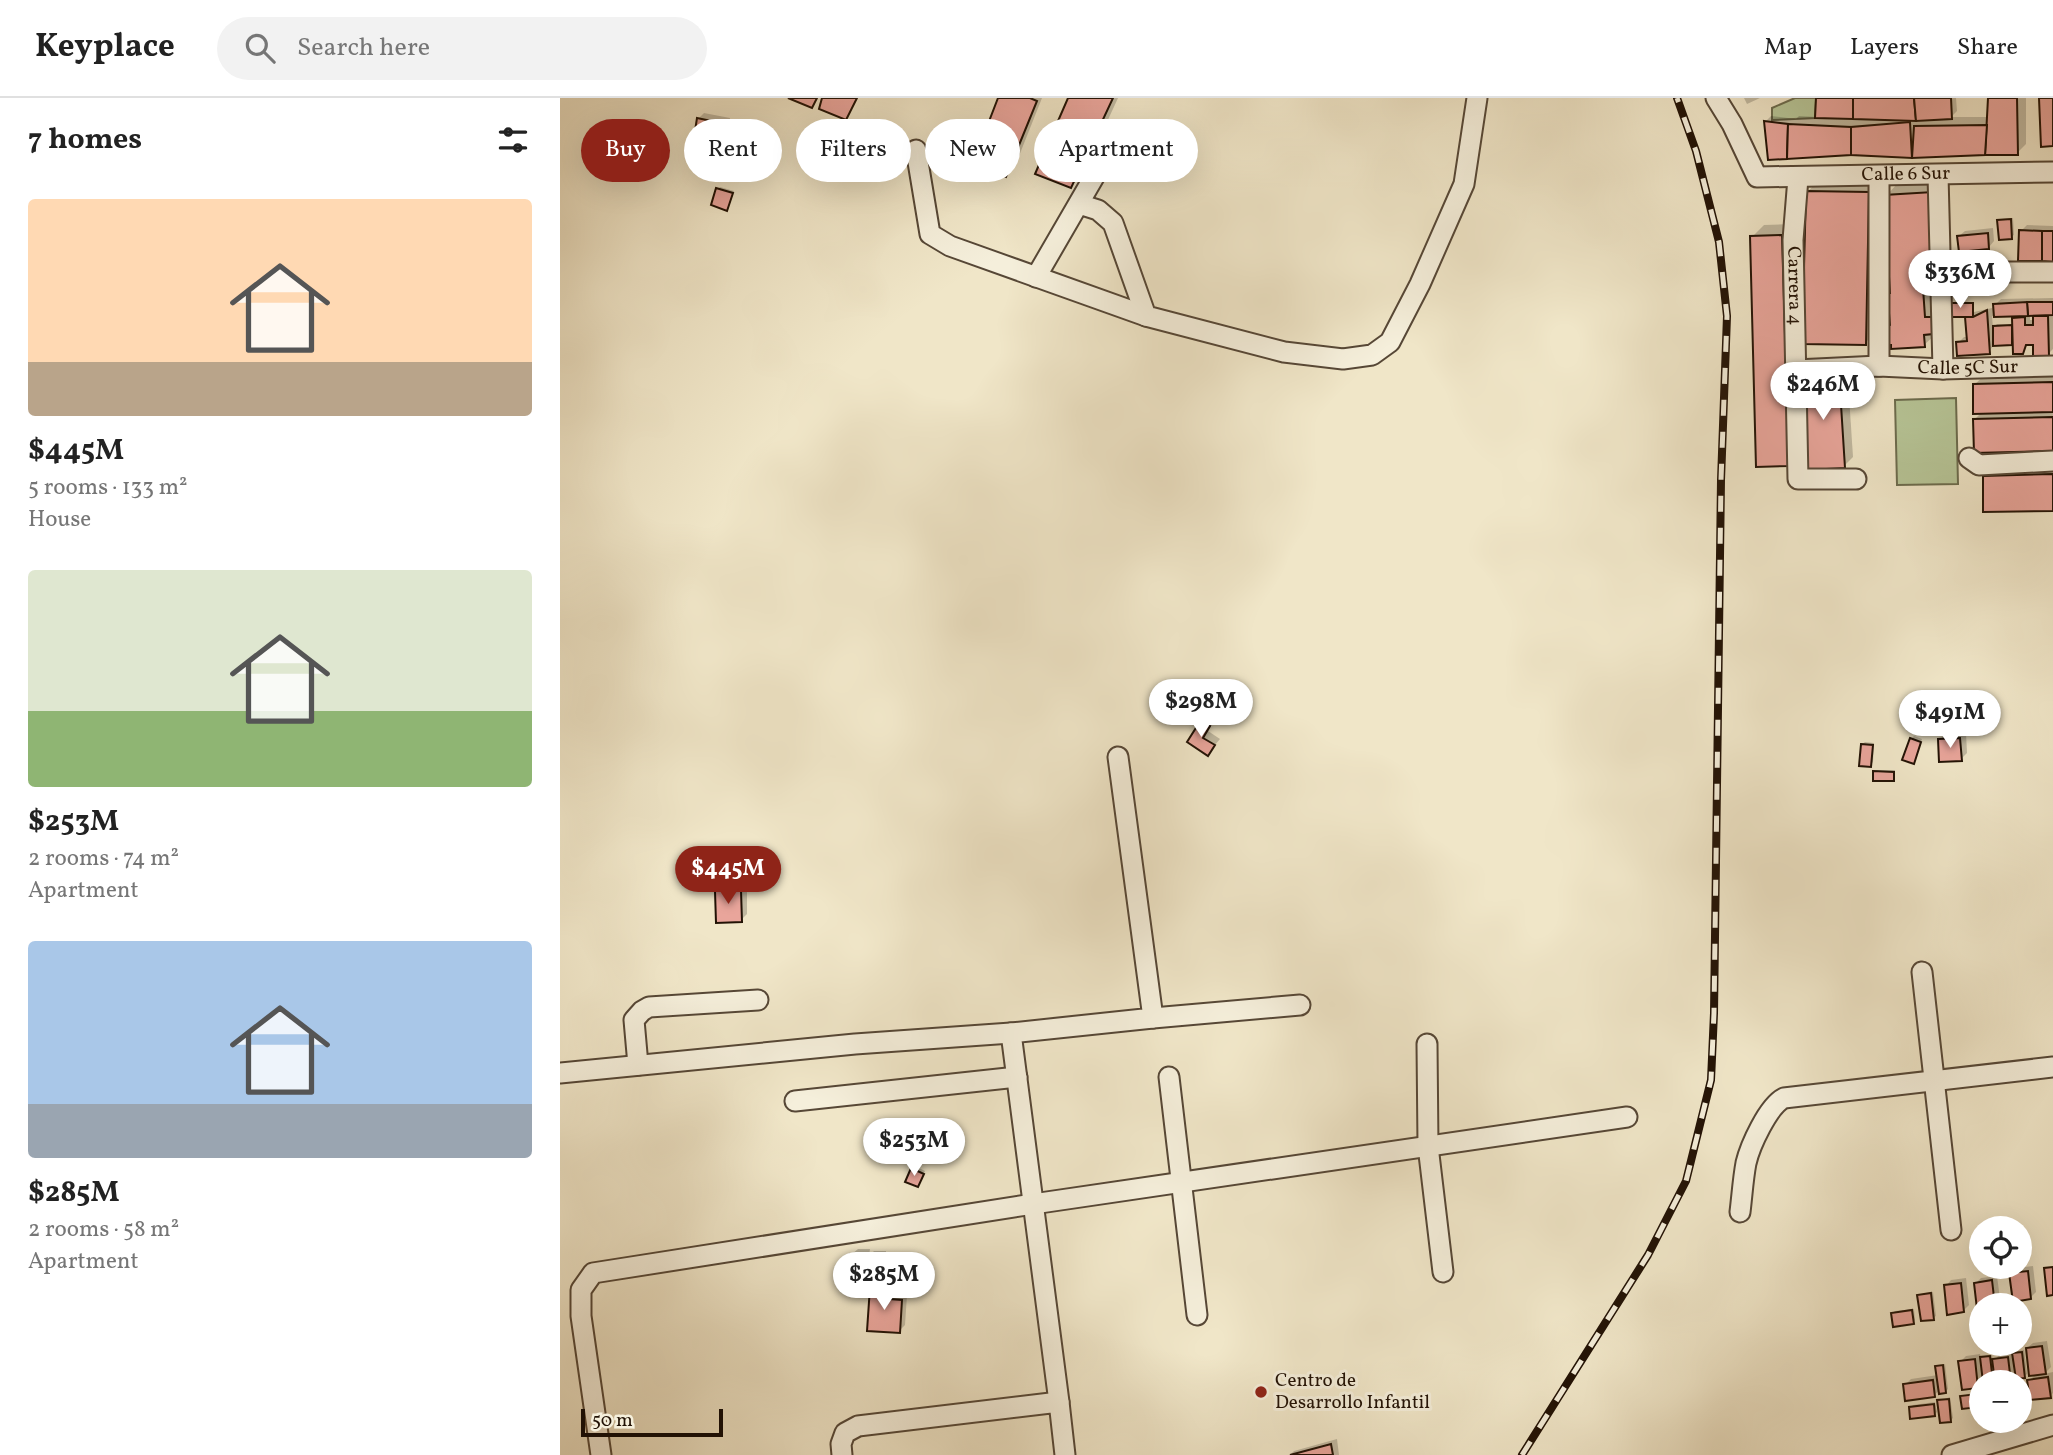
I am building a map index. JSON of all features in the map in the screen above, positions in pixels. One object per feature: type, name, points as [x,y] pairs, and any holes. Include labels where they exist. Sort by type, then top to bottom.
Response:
[{"type":"street","points":[[916,150],[930,234],[950,246],[1146,316],[1284,352],[1343,359],[1372,355],[1391,342],[1464,184],[1476,98]]},
{"type":"street","name":"Calle 6 Sur","points":[[1716,98],[1732,124],[1757,177],[2053,172]]},
{"type":"street","points":[[1938,175],[1943,369]]},
{"type":"street","points":[[1879,176],[1879,366]]},
{"type":"street","name":"Carrera 4","points":[[1798,178],[1793,240],[1798,479],[1856,479]]},
{"type":"street","points":[[1036,277],[1091,182]]},
{"type":"street","points":[[1079,204],[1098,210],[1113,223],[1146,316]]},
{"type":"street","points":[[1941,272],[2053,272]]},
{"type":"street","name":"Calle 5C Sur","points":[[1796,370],[1879,366],[1943,369],[2053,366]]},
{"type":"street","points":[[1969,458],[1979,465],[2053,461]]},
{"type":"street","points":[[1118,757],[1153,1018]]},
{"type":"street","points":[[1922,972],[1951,1230]]},
{"type":"street","points":[[638,1065],[634,1020],[649,1007],[758,1000]]},
{"type":"street","points":[[560,1073],[1300,1004]]},
{"type":"street","points":[[1011,1032],[1065,1455]]},
{"type":"street","points":[[1427,1044],[1428,1146],[1443,1272]]},
{"type":"street","points":[[1740,1212],[1747,1160],[1765,1118],[1777,1101],[1784,1098],[2053,1067]]},
{"type":"street","points":[[795,1101],[1017,1077]]},
{"type":"street","points":[[1169,1077],[1198,1315]]},
{"type":"street","points":[[601,1455],[581,1316],[581,1290],[593,1273],[1033,1204],[1627,1117]]},
{"type":"street","points":[[842,1455],[841,1444],[845,1433],[858,1426],[1059,1402]]},
{"type":"street","points":[[1952,1455],[2053,1425]]},
{"type":"green space","points":[[1795,98],[1816,98],[1815,118],[1772,120],[1772,108]]},
{"type":"green space","points":[[1956,398],[1958,484],[1897,485],[1895,400]]},
{"type":"building","points":[[788,98],[817,98],[812,108]]},
{"type":"building","points":[[822,98],[857,98],[846,119],[819,109]]},
{"type":"building","points":[[998,98],[1030,98],[1037,101],[1020,143],[1020,119],[990,119]]},
{"type":"building","points":[[1068,98],[1113,98],[1103,119],[1059,119]]},
{"type":"building","points":[[1816,98],[1853,98],[1853,119],[1815,118]]},
{"type":"building","points":[[1853,98],[1914,98],[1916,121],[1853,119]]},
{"type":"building","points":[[1914,98],[1951,98],[1952,119],[1916,121]]},
{"type":"building","points":[[1988,98],[2017,98],[2018,155],[1985,155]]},
{"type":"building","points":[[2039,98],[2053,98],[2053,146],[2041,147]]},
{"type":"building","points":[[1764,121],[1788,124],[1787,159],[1768,160]]},
{"type":"building","points":[[1910,122],[1912,158],[1851,155],[1851,127]]},
{"type":"building","points":[[1788,124],[1851,127],[1851,155],[1787,159]]},
{"type":"building","points":[[1987,125],[1985,155],[1912,158],[1914,126]]},
{"type":"building","points":[[1056,182],[1074,182],[1071,188]]},
{"type":"building","points":[[716,188],[733,193],[727,211],[711,205]]},
{"type":"building","points":[[1806,191],[1869,192],[1866,345],[1802,344]]},
{"type":"building","points":[[1933,192],[1937,258],[1925,259],[1927,287],[1923,288],[1925,317],[1932,317],[1933,334],[1924,335],[1925,347],[1891,349],[1891,345],[1886,345],[1884,326],[1890,325],[1889,313],[1884,312],[1883,293],[1890,293],[1884,195]]},
{"type":"building","points":[[2011,219],[2012,239],[1999,240],[1997,220]]},
{"type":"building","points":[[2019,230],[2042,231],[2042,261],[2018,261]]},
{"type":"building","points":[[2042,231],[2053,231],[2053,262],[2042,261]]},
{"type":"building","points":[[1988,233],[1989,249],[1959,252],[1957,236]]},
{"type":"building","points":[[1782,235],[1789,466],[1756,467],[1750,236]]},
{"type":"building","points":[[2027,302],[2053,302],[2053,315],[2028,316]]},
{"type":"building","points":[[2027,302],[2028,316],[1994,317],[1993,304]]},
{"type":"building","points":[[1948,303],[1973,303],[1973,317],[1948,317]]},
{"type":"building","points":[[1987,310],[1990,354],[1957,356],[1956,342],[1967,341],[1965,317],[1973,317]]},
{"type":"building","points":[[2033,316],[2048,316],[2049,356],[2033,356],[2033,345],[2026,345],[2023,354],[2013,354],[2012,318],[2025,317],[2025,325],[2033,325]]},
{"type":"building","points":[[2012,325],[2012,345],[1993,346],[1993,326]]},
{"type":"building","points":[[1839,373],[1845,468],[1807,470],[1801,376]]},
{"type":"building","points":[[2053,382],[2053,412],[1973,414],[1973,384]]},
{"type":"building","points":[[2053,417],[2053,451],[1974,453],[1973,419]]},
{"type":"building","points":[[2053,474],[2053,511],[1983,512],[1983,476]]},
{"type":"building","points":[[1201,720],[1210,726],[1203,738],[1215,745],[1208,756],[1187,742]]},
{"type":"building","points":[[1910,738],[1921,742],[1914,764],[1902,760]]},
{"type":"building","points":[[1960,738],[1962,761],[1939,762],[1938,739]]},
{"type":"building","points":[[1861,744],[1873,745],[1871,767],[1859,766]]},
{"type":"building","points":[[1873,771],[1894,772],[1894,781],[1873,781]]},
{"type":"building","points":[[741,890],[742,922],[716,923],[715,891]]},
{"type":"building","points":[[911,1168],[924,1174],[918,1187],[905,1182]]},
{"type":"building","points":[[850,1254],[865,1255],[863,1287],[849,1286]]},
{"type":"building","points":[[867,1256],[881,1257],[880,1289],[865,1289]]},
{"type":"building","points":[[2053,1267],[2053,1295],[2047,1296],[2044,1268]]},
{"type":"building","points":[[2010,1279],[2029,1279],[2030,1293],[2012,1293]]},
{"type":"building","points":[[1992,1280],[1994,1293],[1975,1293],[1974,1283]]},
{"type":"building","points":[[1961,1283],[1964,1312],[1947,1315],[1944,1285]]},
{"type":"building","points":[[870,1287],[891,1288],[890,1299],[902,1300],[900,1333],[867,1331]]},
{"type":"building","points":[[1931,1293],[1934,1320],[1921,1321],[1917,1295]]},
{"type":"building","points":[[1912,1310],[1914,1324],[1893,1327],[1891,1313]]},
{"type":"building","points":[[2042,1346],[2046,1374],[2032,1376],[2032,1370],[2028,1370],[2027,1356],[2032,1356],[2032,1347]]},
{"type":"building","points":[[1990,1356],[1992,1370],[1982,1370],[1980,1357]]},
{"type":"building","points":[[2012,1356],[2022,1356],[2024,1370],[2015,1370]]},
{"type":"building","points":[[2008,1357],[2010,1370],[1993,1370],[1992,1359]]},
{"type":"building","points":[[1975,1359],[1976,1370],[1969,1370],[1969,1389],[1962,1390],[1958,1361]]},
{"type":"building","points":[[1943,1365],[1946,1393],[1939,1394],[1935,1366]]},
{"type":"building","points":[[2048,1377],[2051,1398],[2032,1400],[2032,1379]]},
{"type":"building","points":[[1933,1380],[1935,1397],[1905,1401],[1903,1384]]},
{"type":"building","points":[[1969,1395],[1969,1408],[1962,1409],[1960,1396]]},
{"type":"building","points":[[1949,1399],[1951,1422],[1940,1423],[1937,1400]]},
{"type":"building","points":[[1934,1404],[1935,1416],[1910,1419],[1909,1407]]},
{"type":"building","points":[[1331,1444],[1333,1455],[1290,1455]]},
{"type":"railway","points":[[1522,1455],[1648,1255],[1686,1181],[1711,1080],[1721,480],[1727,316],[1719,242],[1696,151],[1677,98]]},
{"type":"place","name":"Centro de Desarrollo Infantil","points":[[1261,1392]]}]
